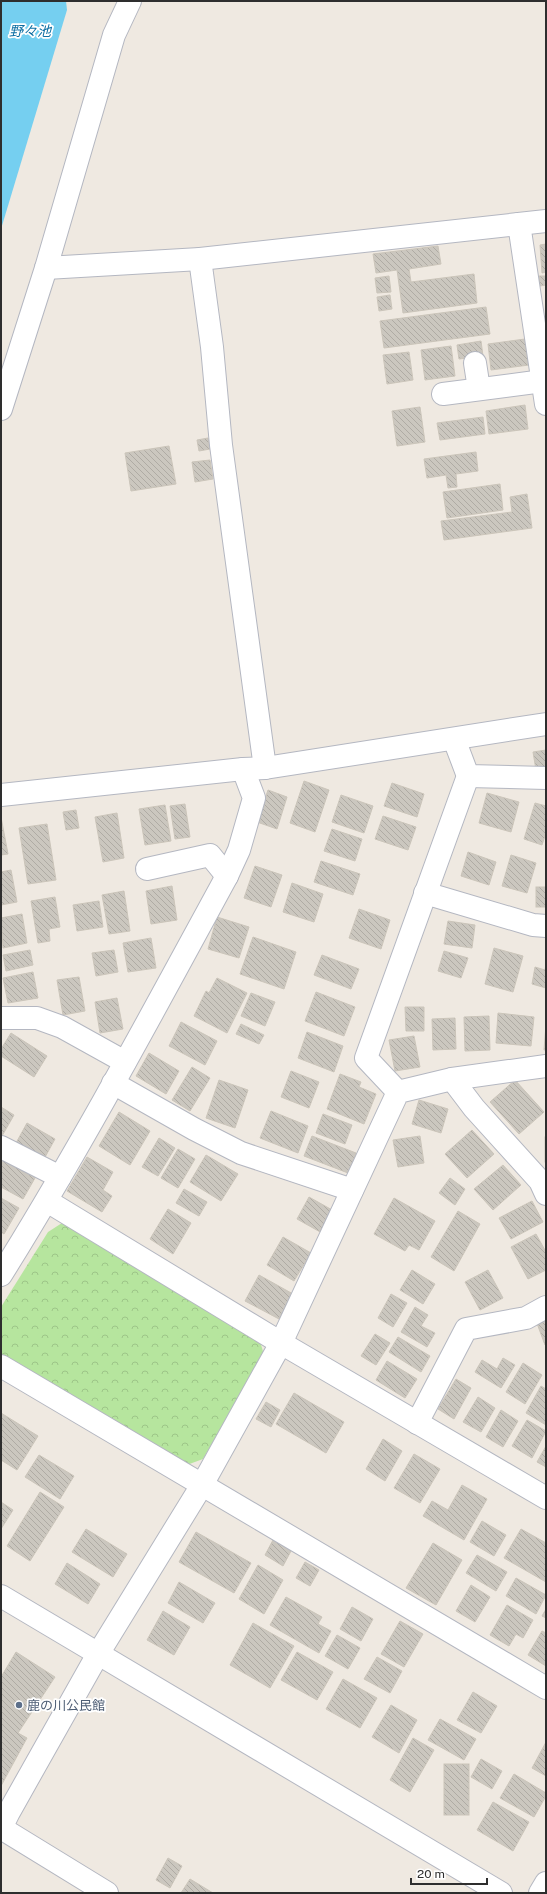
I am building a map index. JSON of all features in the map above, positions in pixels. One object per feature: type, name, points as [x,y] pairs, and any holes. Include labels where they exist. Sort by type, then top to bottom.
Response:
[{"type":"street","points":[[1,408],[46,268],[114,34],[130,1]]},
{"type":"street","points":[[46,268],[200,259],[546,221]]},
{"type":"street","points":[[520,224],[546,404]]},
{"type":"street","points":[[200,259],[212,347],[221,445],[265,768]]},
{"type":"street","points":[[475,364],[480,389]]},
{"type":"street","points":[[443,394],[543,381]]},
{"type":"street","points":[[1,795],[265,768],[546,724]]},
{"type":"street","points":[[398,1092],[366,1058],[468,776],[454,739]]},
{"type":"street","points":[[1,1275],[47,1201],[227,876],[239,850],[254,798],[244,769]]},
{"type":"street","points":[[468,776],[546,778]]},
{"type":"street","points":[[147,869],[210,856],[227,876]]},
{"type":"street","points":[[425,893],[533,926],[546,926]]},
{"type":"street","points":[[1,1018],[37,1018],[62,1027],[125,1062]]},
{"type":"street","points":[[398,1092],[452,1079],[546,1066]]},
{"type":"street","points":[[452,1079],[474,1108],[540,1181],[546,1194]]},
{"type":"street","points":[[113,1083],[241,1153],[352,1190]]},
{"type":"street","points":[[107,1893],[3,1819],[98,1654],[202,1485],[281,1343],[398,1092]]},
{"type":"street","points":[[1,1147],[60,1177]]},
{"type":"street","points":[[47,1201],[281,1343],[546,1498]]},
{"type":"street","points":[[417,1423],[466,1329],[526,1318],[546,1307]]},
{"type":"street","points":[[1,1366],[546,1688]]},
{"type":"street","points":[[1,1596],[501,1893]]},
{"type":"street","points":[[540,1893],[546,1883]]},
{"type":"green space","points":[[62,1223],[260,1341],[264,1355],[203,1459],[184,1466],[1,1356],[1,1307],[48,1232]]},
{"type":"water","name":"野々池","points":[[1,1],[66,1],[67,10],[1,229]]},
{"type":"building","points":[[546,244],[546,272],[542,273],[540,245]]},
{"type":"building","points":[[438,246],[441,264],[409,269],[411,282],[474,274],[477,303],[403,313],[397,270],[376,273],[373,254]]},
{"type":"building","points":[[389,276],[391,292],[377,293],[375,278]]},
{"type":"building","points":[[539,276],[546,276],[546,285],[540,286]]},
{"type":"building","points":[[390,295],[392,309],[379,311],[377,297]]},
{"type":"building","points":[[486,307],[490,334],[384,348],[380,321]]},
{"type":"building","points":[[525,339],[529,365],[491,370],[488,344]]},
{"type":"building","points":[[481,341],[483,356],[459,359],[457,345]]},
{"type":"building","points":[[451,346],[455,376],[425,380],[421,350]]},
{"type":"building","points":[[409,352],[413,380],[387,384],[383,355]]},
{"type":"building","points":[[525,405],[528,429],[489,434],[486,411]]},
{"type":"building","points":[[420,407],[425,442],[397,446],[392,411]]},
{"type":"building","points":[[483,417],[485,434],[440,440],[437,423]]},
{"type":"building","points":[[208,438],[210,449],[199,451],[197,440]]},
{"type":"building","points":[[169,446],[176,484],[131,491],[125,453]]},
{"type":"building","points":[[476,452],[478,471],[456,474],[457,487],[448,488],[446,475],[427,478],[424,459]]},
{"type":"building","points":[[210,460],[213,479],[195,482],[192,462]]},
{"type":"building","points":[[500,484],[503,510],[447,518],[443,492]]},
{"type":"building","points":[[527,494],[532,528],[444,540],[441,521],[512,512],[510,497]]},
{"type":"building","points":[[546,750],[546,768],[536,770],[533,752]]},
{"type":"building","points":[[304,781],[329,790],[315,832],[290,823]]},
{"type":"building","points":[[392,783],[424,794],[417,817],[384,806]]},
{"type":"building","points":[[268,790],[287,797],[277,829],[257,822]]},
{"type":"building","points":[[487,793],[519,802],[511,832],[479,823]]},
{"type":"building","points":[[341,795],[373,806],[364,833],[332,822]]},
{"type":"building","points":[[535,803],[546,806],[546,833],[542,845],[524,839]]},
{"type":"building","points":[[185,804],[190,837],[175,839],[170,806]]},
{"type":"building","points":[[165,805],[171,841],[145,845],[139,809]]},
{"type":"building","points":[[76,810],[79,828],[66,830],[63,812]]},
{"type":"building","points":[[117,813],[124,858],[103,862],[95,817]]},
{"type":"building","points":[[383,816],[416,827],[408,850],[375,839]]},
{"type":"building","points":[[1,817],[8,854],[1,855]]},
{"type":"building","points":[[47,824],[56,880],[28,884],[19,828]]},
{"type":"building","points":[[332,829],[362,839],[355,861],[324,851]]},
{"type":"building","points":[[468,852],[496,862],[489,885],[461,876]]},
{"type":"building","points":[[511,855],[536,863],[527,893],[502,886]]},
{"type":"building","points":[[321,861],[360,874],[353,895],[314,882]]},
{"type":"building","points":[[255,866],[282,875],[271,907],[244,898]]},
{"type":"building","points":[[11,870],[17,902],[1,905],[1,872]]},
{"type":"building","points":[[292,883],[323,894],[314,922],[283,912]]},
{"type":"building","points":[[172,886],[177,920],[151,924],[146,891]]},
{"type":"building","points":[[536,887],[546,887],[546,907],[536,907]]},
{"type":"building","points":[[124,891],[130,931],[109,934],[102,895]]},
{"type":"building","points":[[55,897],[60,927],[49,929],[50,941],[38,943],[31,901]]},
{"type":"building","points":[[99,901],[103,927],[77,931],[73,905]]},
{"type":"building","points":[[359,909],[390,920],[381,949],[349,938]]},
{"type":"building","points":[[22,914],[27,943],[3,948],[1,918]]},
{"type":"building","points":[[217,917],[249,927],[239,958],[208,949]]},
{"type":"building","points":[[448,921],[475,925],[472,948],[444,944]]},
{"type":"building","points":[[253,937],[296,952],[284,989],[240,974]]},
{"type":"building","points":[[151,938],[156,968],[128,972],[123,943]]},
{"type":"building","points":[[494,948],[523,956],[513,992],[485,984]]},
{"type":"building","points":[[30,950],[33,965],[6,971],[3,955]]},
{"type":"building","points":[[114,950],[118,972],[96,976],[92,953]]},
{"type":"building","points":[[444,951],[468,958],[461,978],[438,971]]},
{"type":"building","points":[[322,955],[359,969],[351,989],[314,975]]},
{"type":"building","points":[[546,964],[546,988],[532,984],[535,967],[545,970]]},
{"type":"building","points":[[33,972],[38,998],[8,1003],[3,978]]},
{"type":"building","points":[[79,977],[85,1011],[63,1015],[57,980]]},
{"type":"building","points":[[217,978],[247,993],[227,1033],[194,1016],[206,991],[209,993]]},
{"type":"building","points":[[316,992],[355,1007],[344,1036],[305,1021]]},
{"type":"building","points":[[251,993],[275,1002],[265,1026],[241,1016]]},
{"type":"building","points":[[117,998],[123,1029],[100,1033],[95,1002]]},
{"type":"building","points":[[405,1007],[424,1007],[424,1031],[406,1031]]},
{"type":"building","points":[[498,1013],[534,1017],[531,1046],[496,1043]]},
{"type":"building","points":[[489,1016],[490,1050],[465,1051],[464,1017]]},
{"type":"building","points":[[455,1018],[456,1049],[433,1050],[432,1019]]},
{"type":"building","points":[[181,1022],[217,1041],[205,1065],[169,1046]]},
{"type":"building","points":[[241,1024],[264,1035],[259,1044],[236,1034]]},
{"type":"building","points":[[546,1025],[546,1050],[544,1050]]},
{"type":"building","points":[[307,1032],[343,1046],[334,1072],[298,1058]]},
{"type":"building","points":[[11,1033],[47,1056],[34,1077],[1,1056],[1,1049]]},
{"type":"building","points":[[414,1036],[420,1067],[395,1071],[389,1040]]},
{"type":"building","points":[[149,1053],[179,1071],[166,1094],[136,1076]]},
{"type":"building","points":[[192,1067],[210,1078],[190,1111],[172,1100]]},
{"type":"building","points":[[291,1071],[319,1082],[309,1108],[281,1097]]},
{"type":"building","points":[[340,1074],[361,1082],[359,1087],[376,1094],[364,1124],[327,1109]]},
{"type":"building","points":[[219,1080],[248,1090],[235,1128],[206,1118]]},
{"type":"building","points":[[515,1080],[544,1112],[519,1134],[490,1102]]},
{"type":"building","points":[[419,1100],[448,1109],[441,1133],[412,1124]]},
{"type":"building","points":[[1,1107],[14,1115],[2,1136],[1,1135]]},
{"type":"building","points":[[271,1111],[308,1126],[298,1153],[260,1138]]},
{"type":"building","points":[[119,1112],[150,1131],[130,1165],[99,1146]]},
{"type":"building","points":[[323,1114],[352,1125],[345,1144],[316,1133]]},
{"type":"building","points":[[27,1123],[55,1139],[44,1159],[16,1143]]},
{"type":"building","points":[[472,1130],[494,1154],[467,1178],[445,1154]]},
{"type":"building","points":[[312,1136],[356,1153],[348,1173],[304,1156]]},
{"type":"building","points":[[420,1136],[424,1163],[398,1167],[393,1140]]},
{"type":"building","points":[[546,1137],[546,1162],[545,1162]]},
{"type":"building","points":[[159,1138],[175,1148],[158,1176],[142,1167]]},
{"type":"building","points":[[178,1149],[195,1159],[178,1188],[161,1178]]},
{"type":"building","points":[[206,1155],[238,1174],[221,1201],[190,1182]]},
{"type":"building","points":[[87,1157],[113,1172],[103,1190],[112,1196],[102,1212],[67,1191]]},
{"type":"building","points":[[1,1159],[35,1178],[23,1199],[1,1187]]},
{"type":"building","points":[[503,1165],[521,1185],[493,1210],[474,1189]]},
{"type":"building","points":[[450,1178],[465,1189],[455,1205],[439,1193]]},
{"type":"building","points":[[184,1189],[207,1202],[199,1216],[176,1203]]},
{"type":"building","points":[[309,1197],[334,1211],[322,1233],[297,1219]]},
{"type":"building","points":[[1,1198],[19,1208],[4,1234],[1,1232]]},
{"type":"building","points":[[394,1198],[435,1221],[419,1250],[409,1245],[405,1251],[374,1234]]},
{"type":"building","points":[[532,1201],[543,1222],[511,1239],[499,1218]]},
{"type":"building","points":[[168,1209],[191,1223],[173,1254],[150,1239]]},
{"type":"building","points":[[458,1211],[480,1224],[454,1271],[431,1257]]},
{"type":"building","points":[[536,1234],[546,1252],[546,1270],[528,1279],[511,1247]]},
{"type":"building","points":[[283,1237],[311,1253],[294,1281],[267,1265]]},
{"type":"building","points":[[412,1270],[435,1284],[423,1304],[400,1290]]},
{"type":"building","points":[[488,1270],[503,1298],[480,1310],[465,1282]]},
{"type":"building","points":[[259,1275],[293,1294],[279,1319],[245,1301]]},
{"type":"building","points":[[391,1294],[407,1303],[393,1327],[378,1318]]},
{"type":"building","points":[[415,1307],[428,1315],[421,1326],[435,1333],[427,1347],[401,1332]]},
{"type":"building","points":[[546,1314],[546,1344],[545,1345],[535,1318]]},
{"type":"building","points":[[375,1334],[390,1343],[376,1365],[361,1356]]},
{"type":"building","points":[[398,1337],[430,1356],[421,1372],[389,1352]]},
{"type":"building","points":[[503,1358],[515,1365],[501,1388],[475,1372],[482,1360],[497,1369]]},
{"type":"building","points":[[387,1361],[417,1379],[405,1398],[376,1380]]},
{"type":"building","points":[[523,1363],[542,1375],[525,1404],[506,1392]]},
{"type":"building","points":[[456,1379],[471,1388],[454,1419],[438,1409]]},
{"type":"building","points":[[541,1386],[546,1389],[546,1425],[526,1413]]},
{"type":"building","points":[[294,1393],[344,1422],[326,1453],[276,1424]]},
{"type":"building","points":[[478,1397],[495,1408],[481,1432],[463,1422]]},
{"type":"building","points":[[266,1402],[280,1410],[271,1427],[256,1419]]},
{"type":"building","points":[[501,1410],[518,1421],[503,1447],[486,1437]]},
{"type":"building","points":[[1,1413],[38,1436],[17,1470],[1,1460]]},
{"type":"building","points":[[527,1420],[546,1431],[532,1458],[512,1446]]},
{"type":"building","points":[[383,1439],[402,1451],[385,1481],[366,1469]]},
{"type":"building","points":[[546,1446],[546,1467],[537,1462]]},
{"type":"building","points":[[414,1454],[440,1469],[420,1503],[394,1488]]},
{"type":"building","points":[[39,1455],[74,1476],[60,1499],[25,1477]]},
{"type":"building","points":[[462,1485],[487,1499],[464,1540],[423,1516],[432,1501],[448,1510]]},
{"type":"building","points":[[40,1492],[64,1507],[30,1561],[7,1546]]},
{"type":"building","points":[[1,1502],[13,1510],[1,1529]]},
{"type":"building","points":[[482,1521],[506,1535],[494,1556],[470,1542]]},
{"type":"building","points":[[86,1529],[127,1554],[113,1577],[72,1552]]},
{"type":"building","points":[[521,1529],[546,1543],[546,1582],[504,1558]]},
{"type":"building","points":[[196,1532],[251,1563],[234,1593],[179,1562]]},
{"type":"building","points":[[273,1540],[291,1551],[283,1566],[265,1555]]},
{"type":"building","points":[[433,1543],[462,1560],[436,1605],[406,1588]]},
{"type":"building","points":[[477,1555],[507,1572],[496,1591],[466,1573]]},
{"type":"building","points":[[305,1562],[319,1570],[310,1586],[296,1578]]},
{"type":"building","points":[[67,1563],[100,1584],[88,1604],[55,1584]]},
{"type":"building","points":[[258,1565],[283,1580],[264,1614],[239,1599]]},
{"type":"building","points":[[516,1578],[546,1595],[536,1614],[506,1596]]},
{"type":"building","points":[[179,1582],[215,1603],[203,1623],[168,1603]]},
{"type":"building","points":[[471,1585],[490,1597],[475,1622],[456,1611]]},
{"type":"building","points":[[286,1597],[322,1617],[318,1624],[331,1631],[319,1653],[270,1625]]},
{"type":"building","points":[[507,1605],[533,1620],[523,1638],[516,1634],[509,1646],[490,1635]]},
{"type":"building","points":[[352,1607],[373,1619],[361,1641],[340,1629]]},
{"type":"building","points":[[546,1609],[546,1618],[542,1616]]},
{"type":"building","points":[[163,1611],[190,1627],[174,1655],[147,1640]]},
{"type":"building","points":[[400,1621],[423,1634],[404,1667],[381,1654]]},
{"type":"building","points":[[253,1623],[294,1646],[270,1688],[230,1665]]},
{"type":"building","points":[[542,1631],[546,1633],[546,1666],[528,1655]]},
{"type":"building","points":[[337,1635],[360,1648],[348,1669],[325,1656]]},
{"type":"building","name":"鹿の川公民館","points":[[16,1652],[55,1677],[18,1733],[27,1738],[1,1786],[1,1677]]},
{"type":"building","points":[[297,1652],[333,1672],[317,1700],[281,1680]]},
{"type":"building","points":[[377,1657],[402,1671],[390,1693],[364,1679]]},
{"type":"building","points":[[343,1679],[377,1698],[360,1728],[326,1709]]},
{"type":"building","points":[[473,1692],[497,1706],[481,1733],[457,1720]]},
{"type":"building","points":[[391,1705],[417,1720],[399,1753],[372,1737]]},
{"type":"building","points":[[440,1719],[476,1739],[464,1760],[428,1740]]},
{"type":"building","points":[[413,1738],[434,1750],[410,1792],[390,1780]]},
{"type":"building","points":[[546,1742],[546,1776],[532,1768]]},
{"type":"building","points":[[481,1759],[502,1771],[492,1789],[471,1777]]},
{"type":"building","points":[[444,1764],[469,1764],[469,1815],[444,1815]]},
{"type":"building","points":[[514,1774],[546,1793],[546,1796],[534,1817],[500,1798]]},
{"type":"building","points":[[493,1802],[529,1822],[513,1851],[477,1830]]},
{"type":"building","points":[[168,1858],[182,1866],[170,1888],[156,1880]]},
{"type":"building","points":[[190,1879],[213,1893],[181,1893]]},
{"type":"place","name":"鹿の川公民館","points":[[19,1705]]}]
